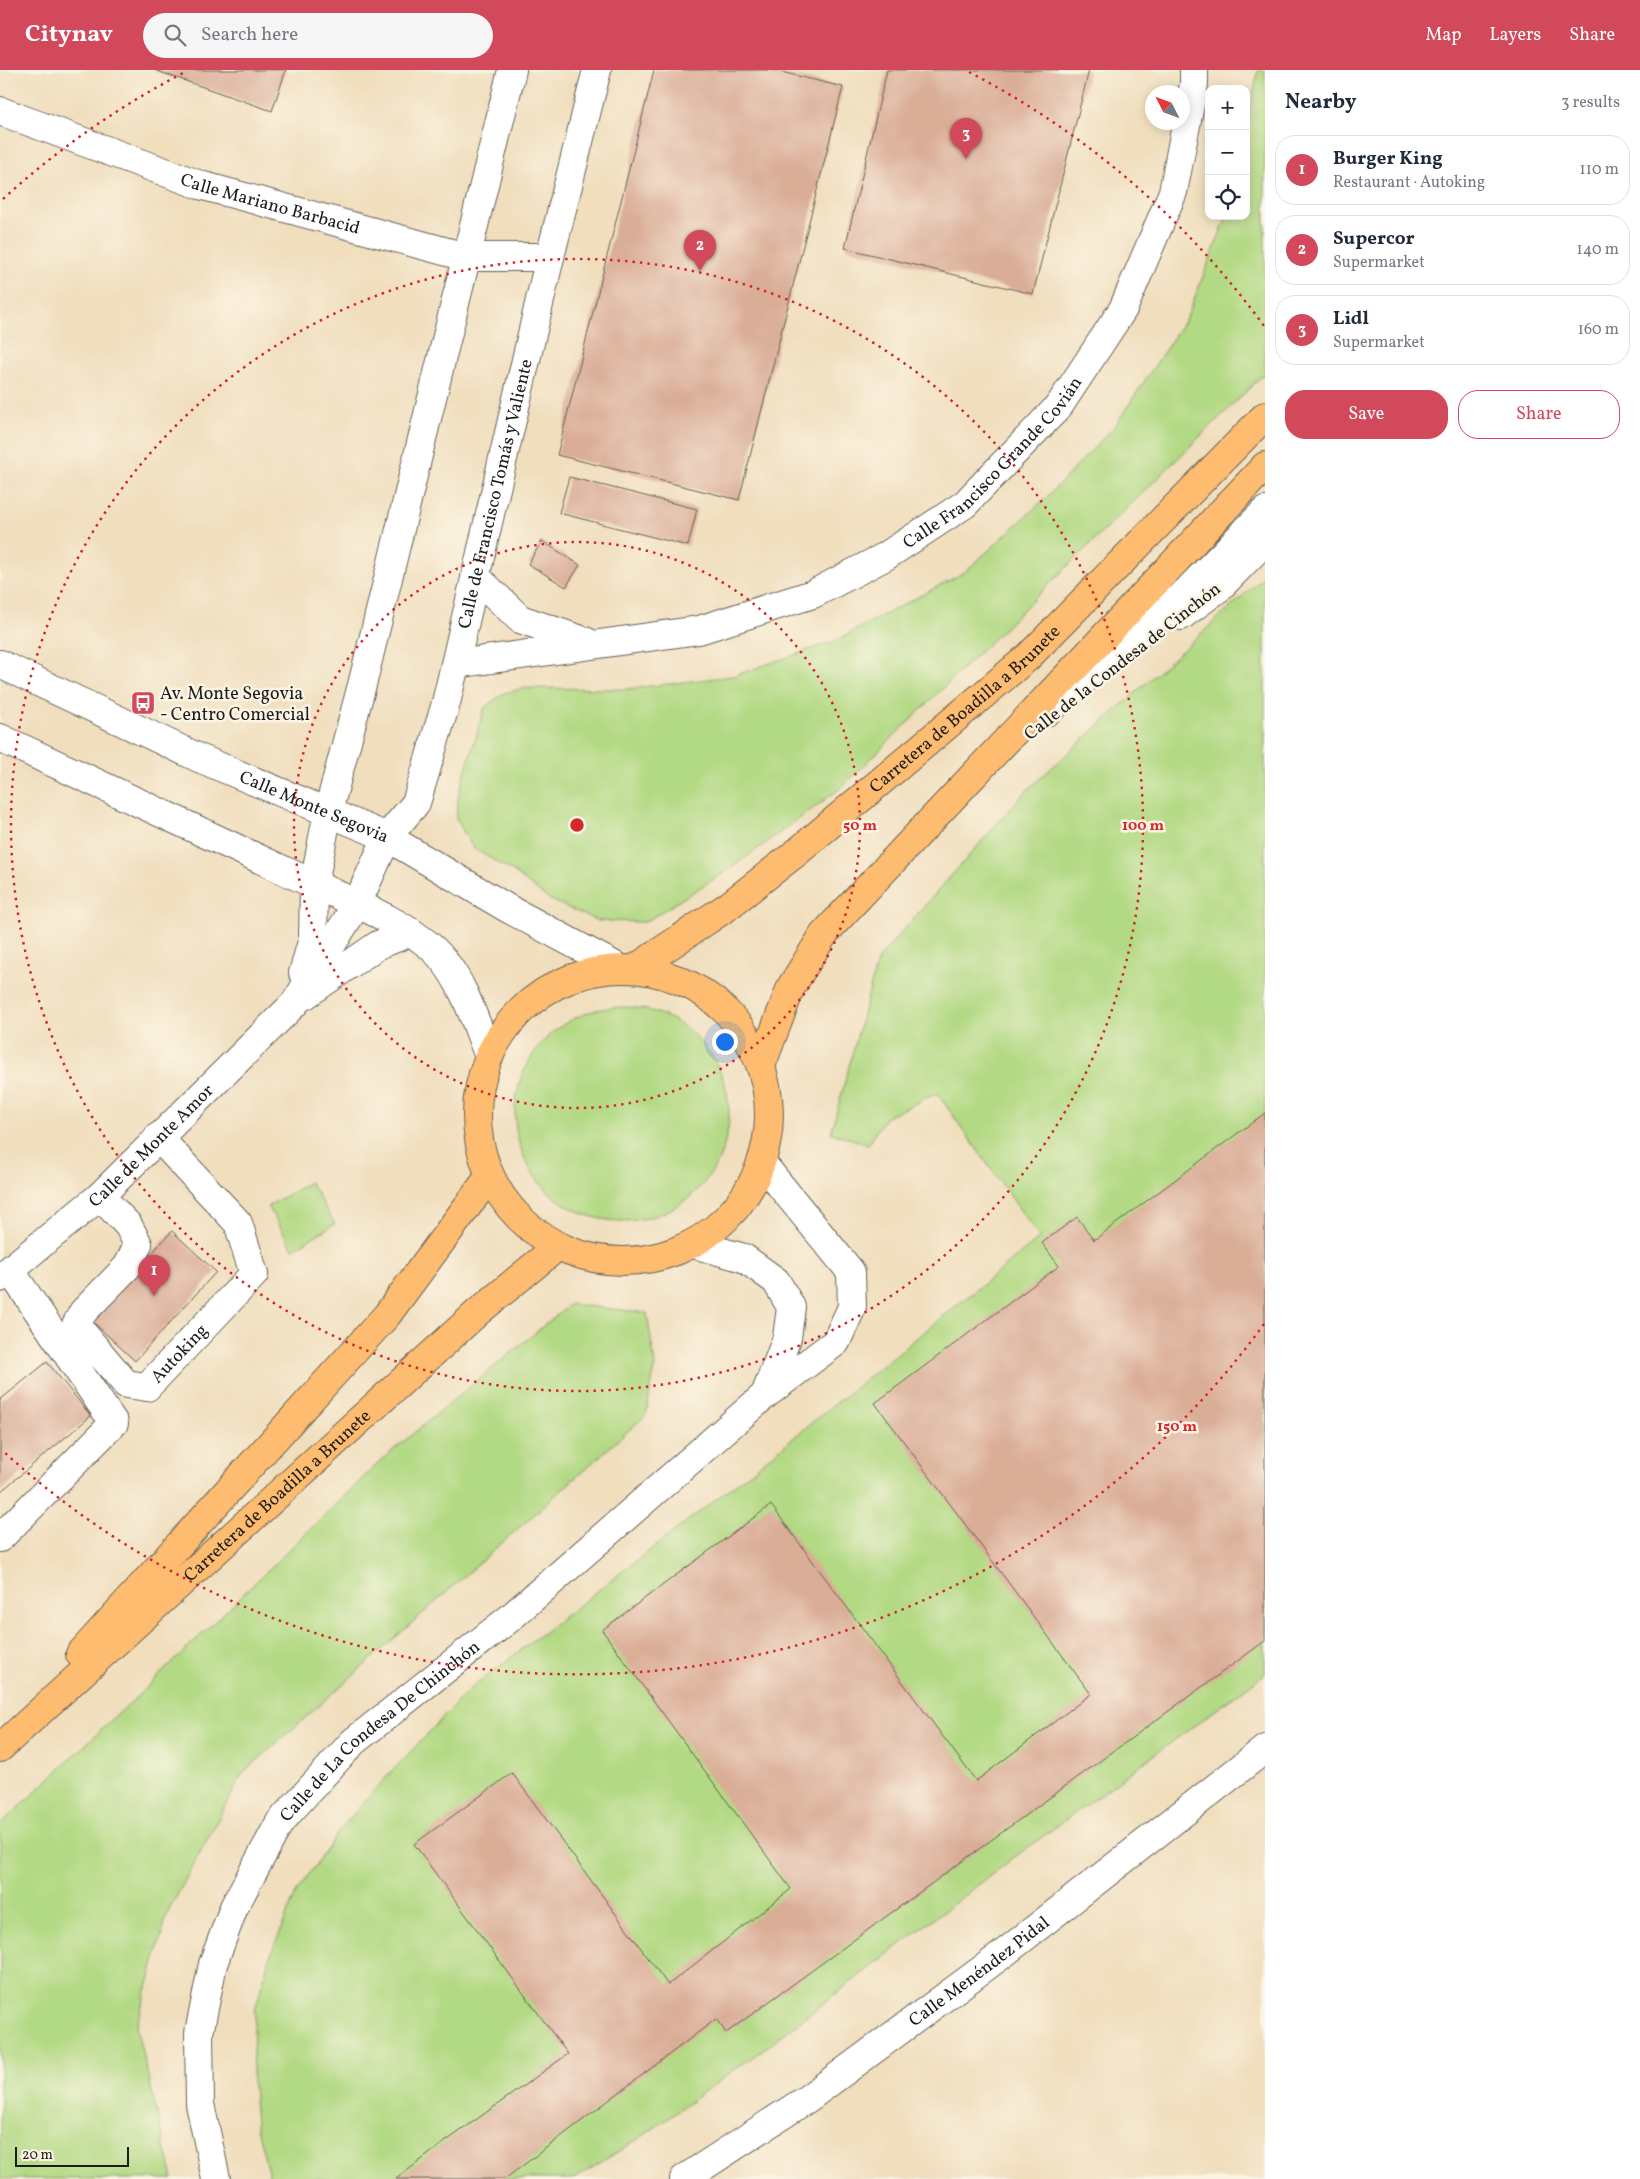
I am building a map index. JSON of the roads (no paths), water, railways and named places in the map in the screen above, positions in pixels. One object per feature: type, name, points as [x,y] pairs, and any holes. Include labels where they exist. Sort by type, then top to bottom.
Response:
[{"type":"main road","name":"Carretera de Boadilla a Brunete","points":[[628,968],[734,901],[796,853],[1028,657],[1265,416]]},
{"type":"main road","points":[[761,1066],[791,987],[824,934],[1265,466]]},
{"type":"main road","points":[[628,968],[669,975],[699,989],[726,1010],[746,1035],[761,1066],[768,1093],[769,1122],[762,1163],[739,1204],[718,1226],[693,1244],[660,1257],[625,1262],[590,1258],[557,1247],[517,1218],[489,1177],[477,1137],[477,1095],[488,1054],[505,1026],[528,1002],[556,984],[587,972],[628,968]]},
{"type":"main road","name":"Carretera de Boadilla a Brunete","points":[[0,1742],[387,1315],[489,1177]]},
{"type":"main road","name":"Carretera de Boadilla a Brunete","points":[[0,1748],[478,1312],[557,1247]]},
{"type":"street","points":[[295,1003],[313,938],[314,884],[328,812],[363,681],[512,70]]},
{"type":"street","name":"Calle de Francisco Tomás y Valiente","points":[[356,904],[387,837],[416,803],[446,704],[550,257],[597,70]]},
{"type":"street","name":"Calle Francisco Grande Covián","points":[[456,664],[699,630],[813,594],[886,556],[965,504],[1059,406],[1123,310],[1173,192],[1194,84],[1194,70]]},
{"type":"street","name":"Calle Mariano Barbacid","points":[[0,111],[200,184],[466,257],[550,257]]},
{"type":"street","points":[[973,776],[1182,596],[1265,511]]},
{"type":"street","name":"Calle de la Condesa de Cinchón","points":[[973,776],[1219,588],[1265,541]]},
{"type":"street","name":"Calle Francisco Grande Covián","points":[[476,578],[520,619],[590,644]]},
{"type":"street","name":"Calle Monte Segovia","points":[[0,664],[199,758],[387,837],[507,908],[628,968]]},
{"type":"street","points":[[0,738],[171,816],[411,932],[440,955],[457,979],[488,1054]]},
{"type":"street","name":"Calle de Monte Amor","points":[[295,1003],[356,904]]},
{"type":"street","name":"Calle de Monte Amor","points":[[5,1274],[100,1196],[158,1136],[295,1003],[378,945],[411,932]]},
{"type":"street","name":"Autoking","points":[[100,1196],[128,1225],[138,1244],[128,1266],[83,1312],[76,1325],[126,1384],[148,1387],[254,1274],[238,1223],[158,1136]]},
{"type":"street","name":"Calle de La Condesa De Chinchón","points":[[216,2179],[200,2104],[199,2033],[213,1964],[234,1907],[280,1822],[353,1742],[510,1618],[765,1395],[836,1342],[852,1307],[851,1272],[762,1163]]},
{"type":"street","name":"Calle de La Condesa De Chinchón","points":[[693,1244],[744,1258],[776,1281],[791,1307],[787,1338],[765,1395]]},
{"type":"street","points":[[5,1274],[114,1423]]},
{"type":"street","points":[[0,1538],[148,1387]]},
{"type":"street","name":"Calle Menéndez Pidal","points":[[684,2179],[807,2099],[996,1960],[1265,1749]]},
{"type":"place","name":"Lidl","points":[[966,159]]},
{"type":"place","name":"Supercor","points":[[700,271]]},
{"type":"place","name":"Av. Monte Segovia - Centro Comercial","points":[[143,703]]},
{"type":"place","name":"Burger King","points":[[154,1296]]}]
